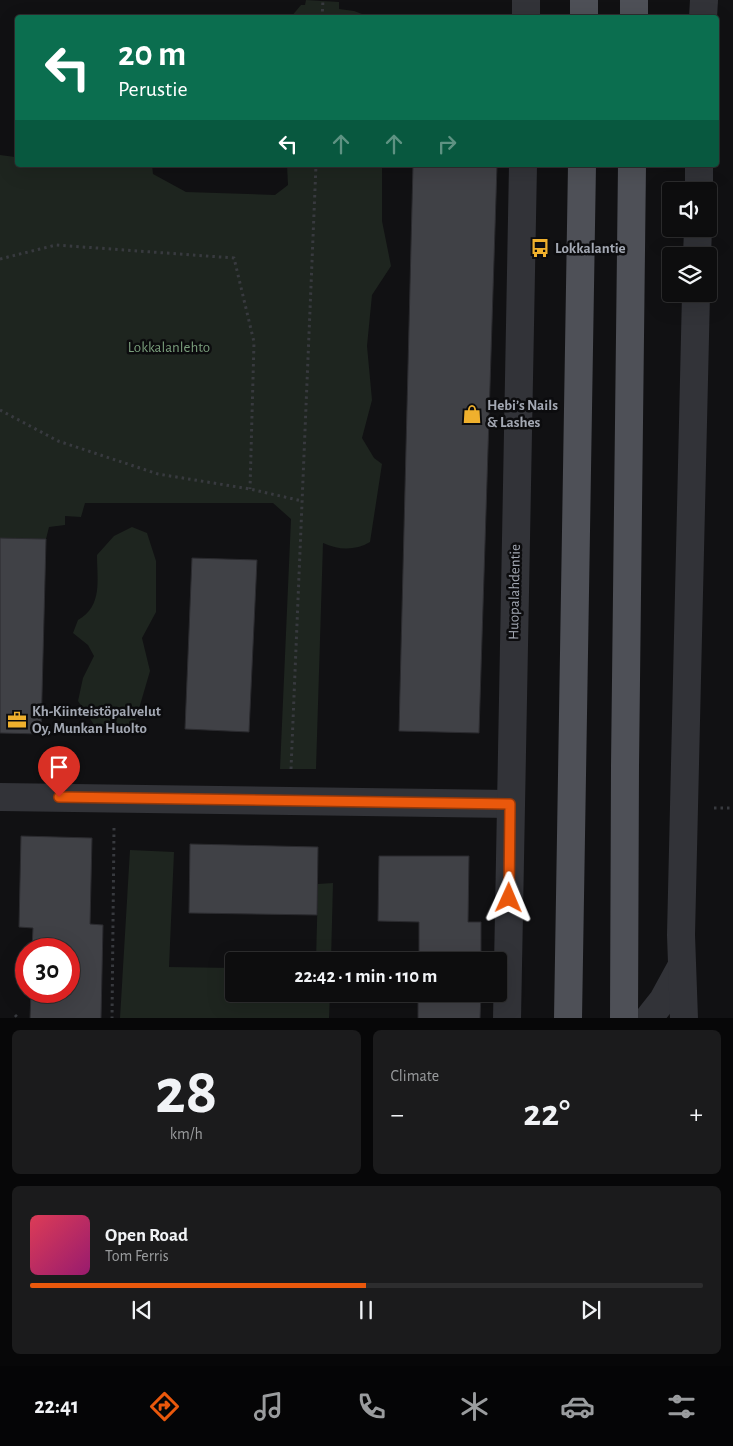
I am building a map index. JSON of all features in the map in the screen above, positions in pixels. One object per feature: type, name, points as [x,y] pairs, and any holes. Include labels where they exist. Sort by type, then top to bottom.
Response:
[{"type":"main road","points":[[584,0],[584,15]]},
{"type":"main road","points":[[634,0],[634,15]]},
{"type":"main road","points":[[568,1018],[582,167]]},
{"type":"main road","points":[[624,1018],[624,776],[632,167]]},
{"type":"street","points":[[526,0],[526,15]]},
{"type":"street","points":[[703,15],[704,0]]},
{"type":"street","name":"Huopalahdentie","points":[[507,1018],[523,167]]},
{"type":"street","points":[[698,182],[699,167]]},
{"type":"street","points":[[684,1018],[682,966],[683,817],[696,302]]},
{"type":"street","points":[[0,797],[510,804]]},
{"type":"street","points":[[648,1018],[664,1000],[682,966]]},
{"type":"path","points":[[322,15],[323,0]]},
{"type":"path","points":[[290,802],[316,167]]},
{"type":"path","points":[[0,260],[56,245],[234,258],[254,342],[250,489]]},
{"type":"path","points":[[0,410],[58,441],[158,474],[250,489],[302,501]]},
{"type":"path","points":[[112,1018],[114,1015],[115,798]]},
{"type":"path","points":[[15,1015],[19,1018]]},
{"type":"green space","points":[[306,0],[339,2],[339,9],[365,15],[293,15],[301,5],[305,5]]},
{"type":"green space","name":"Lokkalanlehto","points":[[0,155],[15,157],[15,167],[152,167],[153,174],[186,192],[275,195],[288,185],[287,167],[382,167],[382,221],[391,266],[372,295],[367,346],[372,400],[362,438],[374,458],[382,464],[370,542],[352,548],[335,547],[323,543],[316,769],[280,769],[291,519],[273,503],[85,503],[81,517],[65,516],[65,525],[49,527],[46,539],[0,538]]},
{"type":"green space","points":[[132,527],[147,533],[156,561],[156,612],[142,638],[150,671],[133,729],[118,733],[99,732],[78,701],[83,678],[94,656],[88,645],[73,633],[78,620],[92,607],[95,600],[98,583],[97,555],[114,536]]},
{"type":"green space","points":[[130,850],[174,852],[169,967],[225,968],[225,1002],[330,1002],[329,1018],[120,1018]]},
{"type":"green space","points":[[333,883],[331,952],[316,952],[318,884]]},
{"type":"building","points":[[413,167],[497,167],[479,733],[399,731]]},
{"type":"building","points":[[0,538],[46,539],[41,734],[0,733]]},
{"type":"building","points":[[192,558],[257,560],[249,732],[185,729]]},
{"type":"building","points":[[21,836],[92,838],[90,924],[103,925],[101,1018],[30,1018],[31,1003],[80,1003],[80,938],[33,938],[33,928],[19,927]]},
{"type":"building","points":[[190,844],[318,847],[317,915],[189,913]]},
{"type":"building","points":[[379,856],[469,856],[468,922],[481,922],[481,952],[419,952],[419,922],[378,921]]},
{"type":"building","points":[[418,1002],[481,1002],[480,1018],[418,1018]]},
{"type":"place","name":"Lokkalantie","points":[[540,248]]},
{"type":"place","name":"Hebi’s Nails & Lashes","points":[[472,414]]},
{"type":"place","name":"Kh-Kiinteistöpalvelut Oy, Munkan Huolto","points":[[17,720]]},
{"type":"route","points":[[59,797],[510,804],[509,898]]}]
